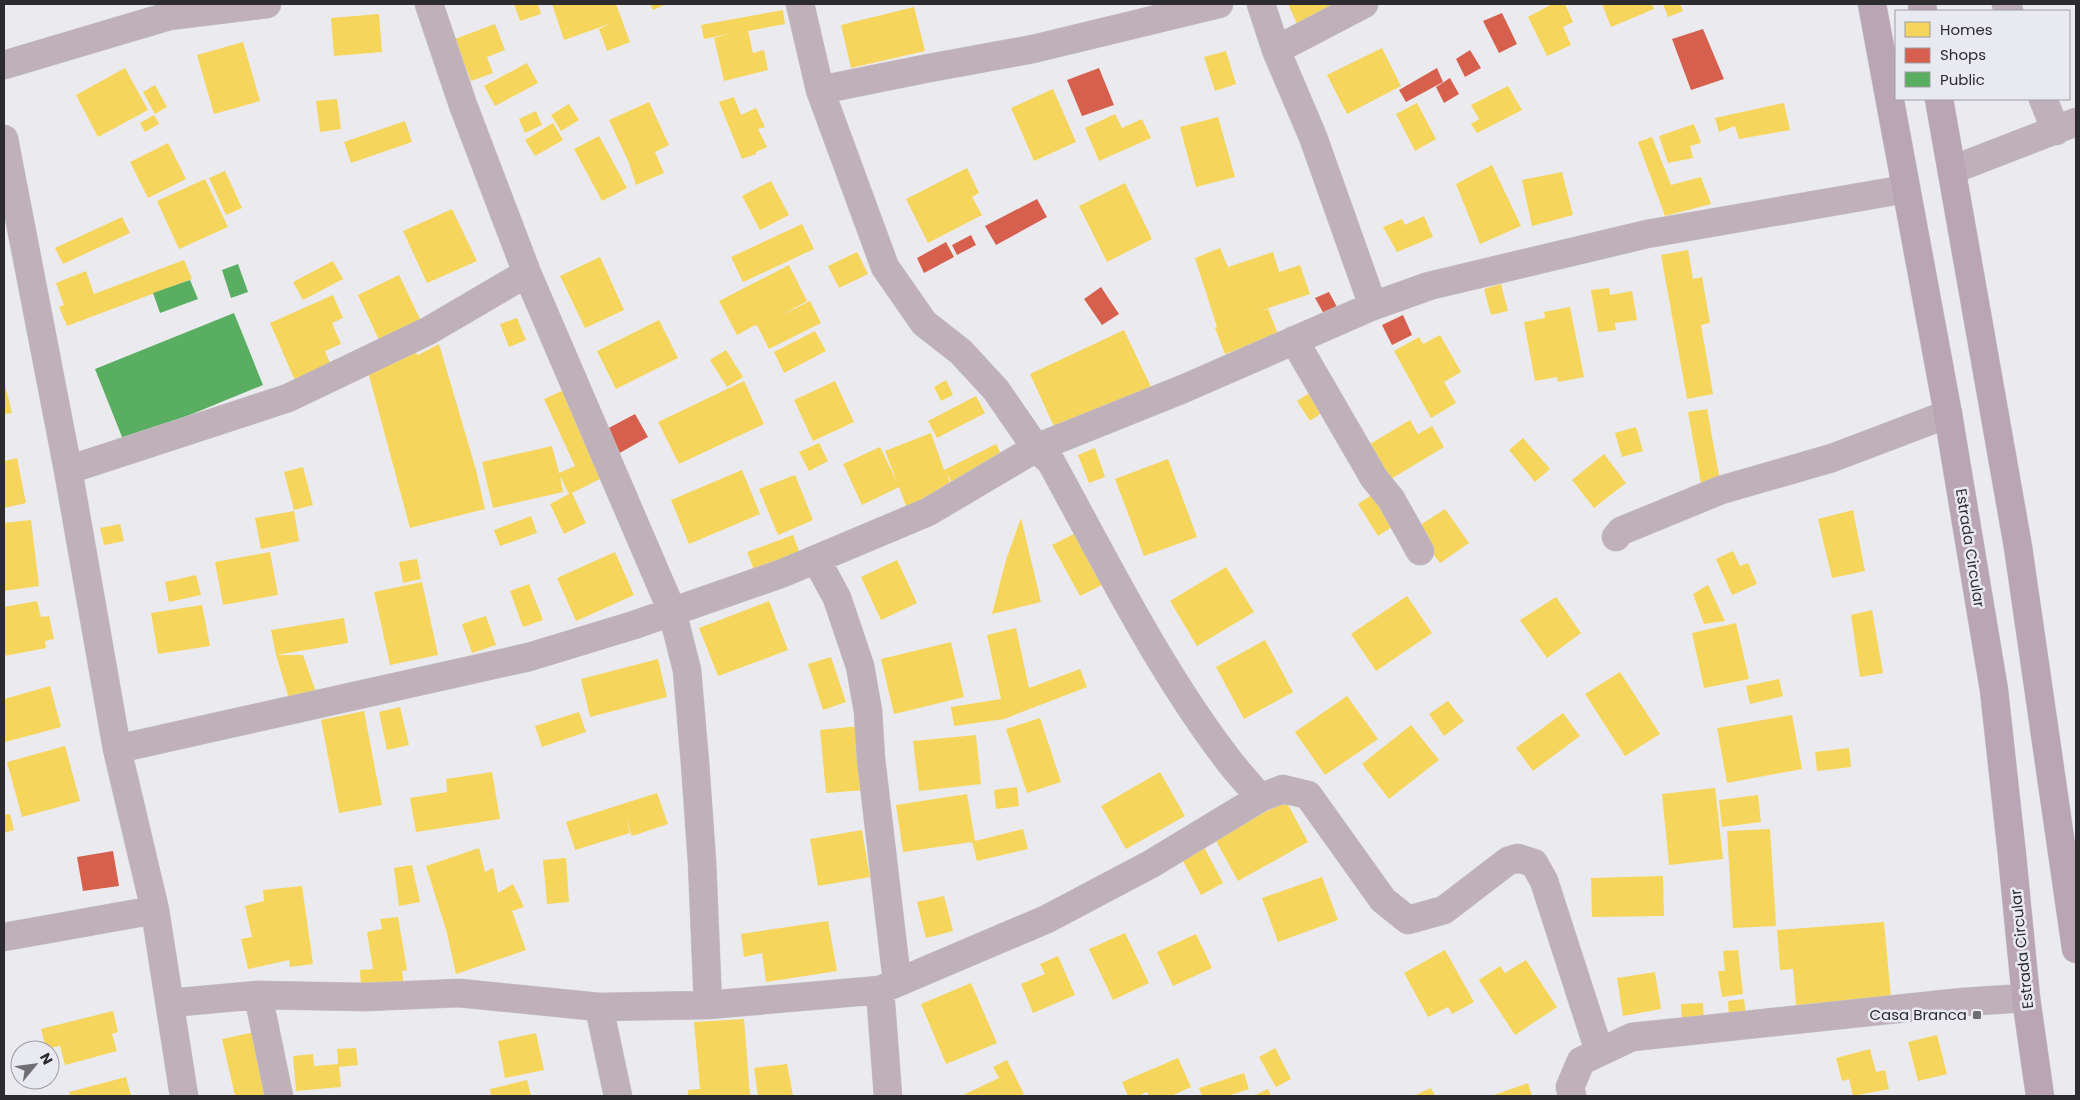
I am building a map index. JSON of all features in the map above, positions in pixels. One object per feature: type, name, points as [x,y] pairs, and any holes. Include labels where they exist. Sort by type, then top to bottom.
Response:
[{"type":"main road","name":"Estrada Circular","points":[[1872,4],[1948,414],[1994,690],[2026,998],[2040,1096]]},
{"type":"main road","points":[[1939,100],[2018,547],[2076,949]]},
{"type":"street","points":[[4,64],[169,16],[268,4]]},
{"type":"street","points":[[429,4],[463,105],[527,273],[672,611],[686,670],[695,763],[702,862],[708,1005]]},
{"type":"street","points":[[800,4],[820,90],[885,267],[924,323],[961,352],[996,390],[1036,448],[1051,462],[1132,610],[1186,700],[1226,758],[1260,798]]},
{"type":"street","points":[[820,90],[924,68],[1033,49],[1219,4]]},
{"type":"street","points":[[1261,4],[1276,50],[1313,137],[1373,306]]},
{"type":"street","points":[[1276,50],[1364,4]]},
{"type":"street","points":[[1952,170],[2066,126],[2044,100]]},
{"type":"street","points":[[4,139],[68,470],[117,749],[155,910],[184,1096]]},
{"type":"street","points":[[117,749],[529,657],[634,625],[783,573],[928,512],[1036,448],[1184,389],[1373,306],[1430,286],[1647,234],[1906,189]]},
{"type":"street","points":[[68,470],[288,398],[428,330],[527,273]]},
{"type":"street","points":[[1294,340],[1374,478],[1391,499],[1420,551]]},
{"type":"street","points":[[1616,537],[1621,531],[1721,490],[1832,458],[1948,414]]},
{"type":"street","points":[[816,559],[837,598],[860,666],[868,711],[889,986],[888,1096]]},
{"type":"street","points":[[170,1003],[258,995],[365,996],[459,993],[599,1007],[708,1005],[889,986],[1047,919],[1151,864],[1260,798],[1283,789],[1308,795],[1384,900],[1408,920],[1444,910],[1508,861],[1518,858],[1534,863],[1544,881],[1599,1051]]},
{"type":"street","points":[[4,937],[155,910]]},
{"type":"street","points":[[258,995],[279,1096]]},
{"type":"street","points":[[1572,1096],[1570,1087],[1582,1061],[1599,1051],[1632,1037],[1963,1002],[2026,998]]},
{"type":"street","points":[[599,1007],[618,1096]]},
{"type":"building: Homes","points":[[514,4],[538,4],[541,14],[520,21]]},
{"type":"building: Homes","points":[[552,4],[616,4],[630,42],[607,51],[599,29],[612,23],[564,40]]},
{"type":"building: Homes","points":[[650,4],[667,4],[653,10]]},
{"type":"building: Homes","points":[[1288,4],[1334,4],[1336,9],[1298,26]]},
{"type":"building: Homes","points":[[1552,4],[1565,4],[1573,22],[1563,27],[1571,45],[1547,56],[1528,17]]},
{"type":"building: Homes","points":[[1602,4],[1652,4],[1654,9],[1611,27]]},
{"type":"building: Homes","points":[[1663,4],[1680,4],[1683,11],[1668,17]]},
{"type":"building: Homes","points":[[914,7],[925,51],[851,68],[841,25]]},
{"type":"building: Homes","points":[[783,10],[785,24],[748,31],[753,53],[764,50],[768,70],[724,81],[714,38],[729,34],[704,39],[701,25]]},
{"type":"building: Homes","points":[[379,14],[382,52],[334,56],[331,18]]},
{"type":"building: Homes","points":[[495,24],[505,50],[487,57],[493,73],[471,81],[455,39]]},
{"type":"building: Homes","points":[[243,42],[260,101],[214,114],[197,55]]},
{"type":"building: Homes","points":[[1382,48],[1401,86],[1347,114],[1327,75]]},
{"type":"building: Homes","points":[[1226,51],[1236,84],[1215,91],[1204,57]]},
{"type":"building: Homes","points":[[527,63],[538,83],[495,106],[484,86]]},
{"type":"building: Homes","points":[[125,68],[148,110],[98,137],[76,95]]},
{"type":"building: Homes","points":[[155,85],[167,107],[155,114],[143,92]]},
{"type":"building: Homes","points":[[1508,86],[1522,110],[1477,133],[1471,124],[1479,119],[1471,105]]},
{"type":"building: Homes","points":[[1053,89],[1076,142],[1034,161],[1011,108]]},
{"type":"building: Homes","points":[[734,97],[741,115],[756,108],[765,127],[758,129],[767,147],[756,152],[756,154],[742,159],[719,102]]},
{"type":"building: Homes","points":[[337,99],[341,129],[320,132],[316,101]]},
{"type":"building: Homes","points":[[649,102],[669,145],[655,152],[664,173],[636,185],[629,163],[609,120]]},
{"type":"building: Homes","points":[[1417,103],[1436,139],[1415,151],[1396,114]]},
{"type":"building: Homes","points":[[1784,103],[1790,130],[1739,139],[1735,126],[1719,132],[1715,118]]},
{"type":"building: Homes","points":[[569,104],[579,120],[561,131],[551,115]]},
{"type":"building: Homes","points":[[536,111],[542,125],[525,133],[519,119]]},
{"type":"building: Homes","points":[[1115,114],[1122,128],[1142,119],[1151,138],[1099,161],[1085,128]]},
{"type":"building: Homes","points":[[154,115],[159,124],[145,132],[140,123]]},
{"type":"building: Homes","points":[[1218,117],[1235,177],[1196,187],[1180,127]]},
{"type":"building: Homes","points":[[405,121],[412,142],[351,163],[344,142]]},
{"type":"building: Homes","points":[[553,123],[563,140],[535,156],[525,140]]},
{"type":"building: Homes","points":[[1694,124],[1701,143],[1690,146],[1693,158],[1668,163],[1659,136]]},
{"type":"building: Homes","points":[[599,136],[627,188],[602,201],[574,149]]},
{"type":"building: Homes","points":[[1652,137],[1671,185],[1701,177],[1711,204],[1665,216],[1638,142]]},
{"type":"building: Homes","points":[[168,143],[186,179],[148,198],[130,162]]},
{"type":"building: Homes","points":[[1492,165],[1521,226],[1480,244],[1456,184]]},
{"type":"building: Homes","points":[[967,168],[979,193],[972,197],[982,215],[928,243],[906,199]]},
{"type":"building: Homes","points":[[225,171],[242,208],[226,215],[209,178]]},
{"type":"building: Homes","points":[[1562,172],[1573,215],[1532,226],[1522,180]]},
{"type":"building: Homes","points":[[205,179],[228,227],[179,249],[157,201]]},
{"type":"building: Homes","points":[[771,181],[789,215],[760,230],[742,196]]},
{"type":"building: Homes","points":[[1125,183],[1152,239],[1107,262],[1079,206]]},
{"type":"building: Homes","points":[[452,209],[477,261],[427,283],[403,231]]},
{"type":"building: Homes","points":[[1424,216],[1433,237],[1397,252],[1383,227],[1402,219],[1405,225]]},
{"type":"building: Homes","points":[[122,217],[130,233],[63,264],[55,248]]},
{"type":"building: Homes","points":[[802,224],[814,249],[743,282],[731,257]]},
{"type":"building: Homes","points":[[1220,248],[1228,267],[1273,252],[1279,272],[1300,265],[1310,294],[1260,311],[1268,309],[1278,334],[1225,354],[1215,328],[1217,327],[1195,258]]},
{"type":"building: Homes","points":[[1688,250],[1693,279],[1702,277],[1710,323],[1701,325],[1713,394],[1687,399],[1661,255]]},
{"type":"building: Homes","points":[[857,252],[868,274],[839,288],[828,266]]},
{"type":"building: Homes","points":[[600,257],[624,310],[585,328],[560,276]]},
{"type":"building: Homes","points":[[184,260],[192,279],[67,326],[59,307],[64,305],[56,283],[86,271],[94,294]]},
{"type":"building: Homes","points":[[333,261],[343,279],[303,300],[293,282]]},
{"type":"building: Homes","points":[[789,265],[807,301],[780,316],[810,301],[821,323],[769,349],[758,327],[755,325],[737,335],[719,301]]},
{"type":"building: Homes","points":[[399,275],[422,323],[380,342],[358,295]]},
{"type":"building: Homes","points":[[1501,284],[1508,311],[1491,315],[1484,289]]},
{"type":"building: Homes","points":[[1609,288],[1610,295],[1632,291],[1637,320],[1615,323],[1616,330],[1598,332],[1591,290]]},
{"type":"building: Homes","points":[[333,295],[343,318],[332,323],[341,344],[325,351],[332,368],[296,383],[270,323]]},
{"type":"building: Homes","points":[[1570,307],[1584,377],[1558,382],[1557,377],[1535,381],[1524,322],[1545,318],[1544,312]]},
{"type":"building: Homes","points":[[517,318],[526,340],[509,347],[500,324]]},
{"type":"building: Homes","points":[[659,320],[678,358],[616,389],[597,351]]},
{"type":"building: Homes","points":[[1124,330],[1151,387],[1056,431],[1030,374]]},
{"type":"building: Homes","points":[[815,331],[826,351],[784,373],[774,352]]},
{"type":"building: Homes","points":[[1440,335],[1461,372],[1444,382],[1456,403],[1431,418],[1394,351],[1419,337],[1423,344]]},
{"type":"building: Homes","points":[[439,344],[476,470],[485,509],[410,528],[367,368],[411,349],[418,355]]},
{"type":"building: Homes","points":[[726,350],[743,377],[727,387],[710,360]]},
{"type":"building: Homes","points":[[4,380],[12,413],[4,414]]},
{"type":"building: Homes","points":[[946,380],[953,395],[941,401],[934,387]]},
{"type":"building: Homes","points":[[744,381],[764,424],[679,464],[658,422]]},
{"type":"building: Homes","points":[[835,381],[854,422],[813,441],[794,400]]},
{"type":"building: Homes","points":[[564,390],[604,477],[572,493],[586,523],[564,534],[550,504],[569,494],[560,476],[563,492],[493,508],[482,462],[552,446],[559,473],[575,466],[544,399]]},
{"type":"building: Homes","points":[[1314,390],[1326,410],[1310,421],[1297,401]]},
{"type":"building: Homes","points":[[976,396],[985,413],[937,438],[928,421]]},
{"type":"building: Homes","points":[[1707,409],[1720,481],[1701,484],[1688,412]]},
{"type":"building: Homes","points":[[1410,420],[1418,434],[1432,426],[1444,447],[1386,482],[1365,447]]},
{"type":"building: Homes","points":[[1636,427],[1643,451],[1622,457],[1615,433]]},
{"type":"building: Homes","points":[[931,433],[944,470],[996,444],[1006,463],[955,489],[946,472],[952,488],[906,506],[899,487],[862,505],[843,464],[880,447],[897,482],[885,451]]},
{"type":"building: Homes","points":[[1523,438],[1550,469],[1535,482],[1509,450]]},
{"type":"building: Homes","points":[[819,443],[828,461],[809,471],[799,452]]},
{"type":"building: Homes","points":[[1095,448],[1105,477],[1089,483],[1078,455]]},
{"type":"building: Homes","points":[[1604,454],[1626,483],[1594,508],[1572,480]]},
{"type":"building: Homes","points":[[17,458],[26,503],[4,508],[4,461]]},
{"type":"building: Homes","points":[[1168,459],[1197,537],[1144,556],[1115,479]]},
{"type":"building: Homes","points":[[303,467],[313,505],[294,510],[284,472]]},
{"type":"building: Homes","points":[[742,470],[760,514],[689,544],[671,500]]},
{"type":"building: Homes","points":[[795,475],[813,520],[778,535],[759,489]]},
{"type":"building: Homes","points":[[1375,493],[1395,525],[1378,536],[1358,504]]},
{"type":"building: Homes","points":[[1445,509],[1469,543],[1440,563],[1414,529]]},
{"type":"building: Homes","points":[[1853,510],[1865,571],[1832,578],[1818,519]]},
{"type":"building: Homes","points":[[294,511],[299,541],[261,549],[255,518]]},
{"type":"building: Homes","points":[[531,516],[537,533],[500,546],[494,530]]},
{"type":"building: Homes","points":[[1021,518],[1041,602],[992,614],[1006,560]]},
{"type":"building: Homes","points":[[31,520],[39,586],[4,591],[4,523]]},
{"type":"building: Homes","points":[[120,524],[124,541],[104,545],[100,528]]},
{"type":"building: Homes","points":[[1078,532],[1106,583],[1080,596],[1052,545]]},
{"type":"building: Homes","points":[[793,535],[800,554],[754,570],[747,552]]},
{"type":"building: Homes","points":[[1733,551],[1740,566],[1748,563],[1757,584],[1732,595],[1716,559]]},
{"type":"building: Homes","points":[[270,552],[278,595],[223,605],[215,562]]},
{"type":"building: Homes","points":[[615,552],[634,595],[576,621],[557,578]]},
{"type":"building: Homes","points":[[417,559],[421,579],[403,583],[399,562]]},
{"type":"building: Homes","points":[[897,560],[917,603],[881,620],[861,577]]},
{"type":"building: Homes","points":[[1226,567],[1254,612],[1197,646],[1170,601]]},
{"type":"building: Homes","points":[[196,575],[201,595],[169,602],[165,582]]},
{"type":"building: Homes","points":[[422,582],[438,655],[390,665],[374,592]]},
{"type":"building: Homes","points":[[529,584],[543,620],[523,627],[510,591]]},
{"type":"building: Homes","points":[[1708,585],[1725,621],[1704,624],[1693,594]]},
{"type":"building: Homes","points":[[1407,596],[1432,633],[1376,671],[1351,634]]},
{"type":"building: Homes","points":[[1556,597],[1581,633],[1547,658],[1520,620]]},
{"type":"building: Homes","points":[[37,601],[41,617],[49,616],[54,639],[45,641],[46,648],[4,656],[4,607]]},
{"type":"building: Homes","points":[[769,601],[788,650],[718,676],[699,628]]},
{"type":"building: Homes","points":[[202,605],[210,646],[158,654],[151,613]]},
{"type":"building: Homes","points":[[1872,610],[1883,673],[1860,677],[1851,615]]},
{"type":"building: Homes","points":[[486,616],[496,645],[472,653],[462,624]]},
{"type":"building: Homes","points":[[344,618],[348,643],[276,655],[271,630]]},
{"type":"building: Homes","points":[[1736,623],[1749,679],[1704,688],[1692,633]]},
{"type":"building: Homes","points":[[1016,628],[1029,688],[1080,669],[1087,687],[1004,719],[954,726],[951,707],[1001,699],[987,635]]},
{"type":"building: Homes","points":[[1265,640],[1293,692],[1244,719],[1216,667]]},
{"type":"building: Homes","points":[[951,642],[964,697],[894,714],[881,659]]},
{"type":"building: Homes","points":[[276,655],[303,655],[317,695],[290,702]]},
{"type":"building: Homes","points":[[831,657],[846,702],[823,710],[808,664]]},
{"type":"building: Homes","points":[[658,659],[667,697],[590,717],[581,679]]},
{"type":"building: Homes","points":[[1620,672],[1660,734],[1625,756],[1585,694]]},
{"type":"building: Homes","points":[[1779,679],[1783,696],[1750,704],[1746,686]]},
{"type":"building: Homes","points":[[50,686],[61,727],[5,742],[4,699]]},
{"type":"building: Homes","points":[[1347,696],[1378,739],[1325,775],[1295,732]]},
{"type":"building: Homes","points":[[1448,701],[1464,721],[1444,736],[1429,714]]},
{"type":"building: Homes","points":[[400,707],[409,745],[387,750],[379,712]]},
{"type":"building: Homes","points":[[364,711],[382,805],[339,813],[321,720]]},
{"type":"building: Homes","points":[[579,712],[586,732],[542,747],[535,726]]},
{"type":"building: Homes","points":[[1563,713],[1580,736],[1533,771],[1516,748]]},
{"type":"building: Homes","points":[[1792,715],[1802,769],[1727,783],[1717,728]]},
{"type":"building: Homes","points":[[1040,718],[1061,782],[1027,793],[1006,729]]},
{"type":"building: Homes","points":[[1411,725],[1439,760],[1389,799],[1362,764]]},
{"type":"building: Homes","points":[[860,726],[865,790],[826,793],[820,730]]},
{"type":"building: Homes","points":[[976,735],[981,784],[919,791],[913,741]]},
{"type":"building: Homes","points":[[65,746],[80,801],[22,817],[7,762]]},
{"type":"building: Homes","points":[[1849,748],[1851,767],[1817,771],[1815,752]]},
{"type":"building: Homes","points":[[492,772],[500,819],[416,832],[410,798],[447,792],[446,779]]},
{"type":"building: Homes","points":[[1160,772],[1185,816],[1126,849],[1101,806]]},
{"type":"building: Homes","points":[[1017,787],[1019,806],[996,809],[994,790]]},
{"type":"building: Homes","points":[[1715,788],[1723,859],[1669,865],[1662,794]]},
{"type":"building: Homes","points":[[657,793],[668,824],[632,836],[626,818],[630,833],[575,850],[566,822]]},
{"type":"building: Homes","points":[[967,794],[975,841],[1023,829],[1028,849],[977,861],[972,842],[903,852],[896,805]]},
{"type":"building: Homes","points":[[1758,795],[1761,822],[1722,827],[1719,800]]},
{"type":"building: Homes","points":[[1286,801],[1308,842],[1238,881],[1215,839]]},
{"type":"building: Homes","points":[[10,814],[14,830],[4,833],[4,815]]},
{"type":"building: Homes","points":[[1770,829],[1776,926],[1733,928],[1727,831]]},
{"type":"building: Homes","points":[[862,830],[870,877],[818,886],[810,839]]},
{"type":"building: Homes","points":[[1203,845],[1223,883],[1201,895],[1181,857]]},
{"type":"building: Homes","points":[[479,848],[485,872],[493,868],[498,893],[513,884],[524,907],[512,911],[526,950],[456,974],[447,933],[426,866]]},
{"type":"building: Homes","points":[[566,858],[569,902],[547,904],[543,860]]},
{"type":"building: Homes","points":[[412,865],[420,902],[399,906],[394,868]]},
{"type":"building: Homes","points":[[1663,876],[1664,916],[1592,917],[1591,878]]},
{"type":"building: Homes","points":[[1322,877],[1338,920],[1278,942],[1262,898]]},
{"type":"building: Homes","points":[[302,886],[313,964],[290,967],[289,960],[248,969],[241,939],[252,937],[245,906],[264,901],[263,890]]},
{"type":"building: Homes","points":[[944,896],[953,931],[926,938],[917,902]]},
{"type":"building: Homes","points":[[398,917],[407,970],[402,971],[404,986],[361,987],[360,970],[373,969],[367,932],[382,929],[380,919]]},
{"type":"building: Homes","points":[[828,921],[837,971],[766,982],[762,953],[744,957],[741,934]]},
{"type":"building: Homes","points":[[1884,922],[1891,998],[1796,1005],[1793,969],[1780,970],[1777,930]]},
{"type":"building: Homes","points":[[1125,933],[1149,983],[1113,1000],[1089,949]]},
{"type":"building: Homes","points":[[1196,934],[1212,968],[1173,986],[1157,952]]},
{"type":"building: Homes","points":[[1445,950],[1474,1002],[1452,1014],[1448,1007],[1428,1017],[1404,973]]},
{"type":"building: Homes","points":[[1738,950],[1743,994],[1722,997],[1718,971],[1725,971],[1723,951]]},
{"type":"building: Homes","points":[[1058,956],[1075,995],[1033,1013],[1021,984],[1045,974],[1040,964]]},
{"type":"building: Homes","points":[[1526,960],[1557,1007],[1515,1035],[1479,980],[1500,966],[1505,973]]},
{"type":"building: Homes","points":[[1655,972],[1661,1009],[1623,1016],[1617,978]]},
{"type":"building: Homes","points":[[971,983],[997,1043],[946,1064],[921,1004]]},
{"type":"building: Homes","points":[[1744,999],[1746,1015],[1729,1017],[1728,1001]]},
{"type":"building: Homes","points":[[1703,1003],[1704,1020],[1682,1022],[1681,1004]]},
{"type":"building: Homes","points":[[113,1011],[118,1032],[112,1034],[117,1051],[65,1065],[60,1046],[81,1041],[60,1046],[60,1040],[44,1040],[41,1029]]},
{"type":"building: Homes","points":[[744,1019],[750,1096],[688,1096],[688,1090],[700,1089],[694,1022]]},
{"type":"building: Homes","points":[[259,1031],[273,1096],[235,1096],[222,1039]]},
{"type":"building: Homes","points":[[536,1033],[544,1070],[505,1078],[498,1041]]},
{"type":"building: Homes","points":[[1937,1035],[1947,1074],[1918,1081],[1908,1042]]},
{"type":"building: Homes","points":[[356,1048],[358,1065],[339,1067],[341,1087],[296,1091],[293,1056],[313,1054],[314,1066],[338,1064],[337,1049]]},
{"type":"building: Homes","points":[[1275,1048],[1291,1079],[1276,1087],[1259,1057]]},
{"type":"building: Homes","points":[[1870,1049],[1876,1072],[1885,1070],[1889,1089],[1853,1096],[1849,1079],[1842,1081],[1836,1058]]},
{"type":"building: Homes","points":[[1178,1058],[1191,1087],[1171,1096],[1149,1096],[1147,1092],[1138,1096],[1128,1096],[1122,1082]]},
{"type":"building: Homes","points":[[1007,1060],[1024,1094],[1020,1096],[961,1096],[999,1078],[993,1067]]},
{"type":"building: Homes","points":[[787,1064],[793,1096],[758,1096],[754,1068]]},
{"type":"building: Homes","points":[[1244,1073],[1249,1089],[1228,1096],[1202,1096],[1199,1088]]},
{"type":"building: Homes","points":[[126,1077],[131,1096],[70,1096],[69,1092]]},
{"type":"building: Homes","points":[[527,1080],[531,1096],[491,1096],[490,1089]]},
{"type":"building: Homes","points":[[1528,1083],[1532,1096],[1491,1096]]},
{"type":"building: Homes","points":[[1431,1088],[1435,1096],[1413,1096]]},
{"type":"building: Homes","points":[[1268,1089],[1271,1096],[1253,1096]]},
{"type":"building: Shops","points":[[1502,13],[1517,44],[1499,53],[1483,21]]},
{"type":"building: Shops","points":[[1703,29],[1724,79],[1691,90],[1672,39]]},
{"type":"building: Shops","points":[[1470,50],[1481,68],[1465,77],[1456,59]]},
{"type":"building: Shops","points":[[1099,68],[1114,105],[1082,116],[1067,80]]},
{"type":"building: Shops","points":[[1437,68],[1443,82],[1406,102],[1399,90]]},
{"type":"building: Shops","points":[[1450,78],[1459,94],[1444,103],[1436,87]]},
{"type":"building: Shops","points":[[1037,199],[1047,217],[996,245],[985,226]]},
{"type":"building: Shops","points":[[971,235],[976,245],[957,255],[952,245]]},
{"type":"building: Shops","points":[[946,242],[954,257],[924,273],[917,258]]},
{"type":"building: Shops","points":[[1101,287],[1119,314],[1102,325],[1084,299]]},
{"type":"building: Shops","points":[[1329,292],[1338,309],[1325,316],[1315,298]]},
{"type":"building: Shops","points":[[1403,315],[1412,335],[1392,345],[1382,325]]},
{"type":"building: Shops","points":[[635,414],[648,437],[616,455],[603,431]]},
{"type":"building: Shops","points":[[113,851],[119,886],[83,891],[77,857]]},
{"type":"building: Public","points":[[238,264],[248,292],[231,298],[222,270]]},
{"type":"building: Public","points":[[190,280],[198,299],[160,313],[153,293]]},
{"type":"building: Public","points":[[234,313],[263,385],[124,442],[95,369]]},
{"type":"place","name":"Casa Branca","points":[[1977,1015]]}]
